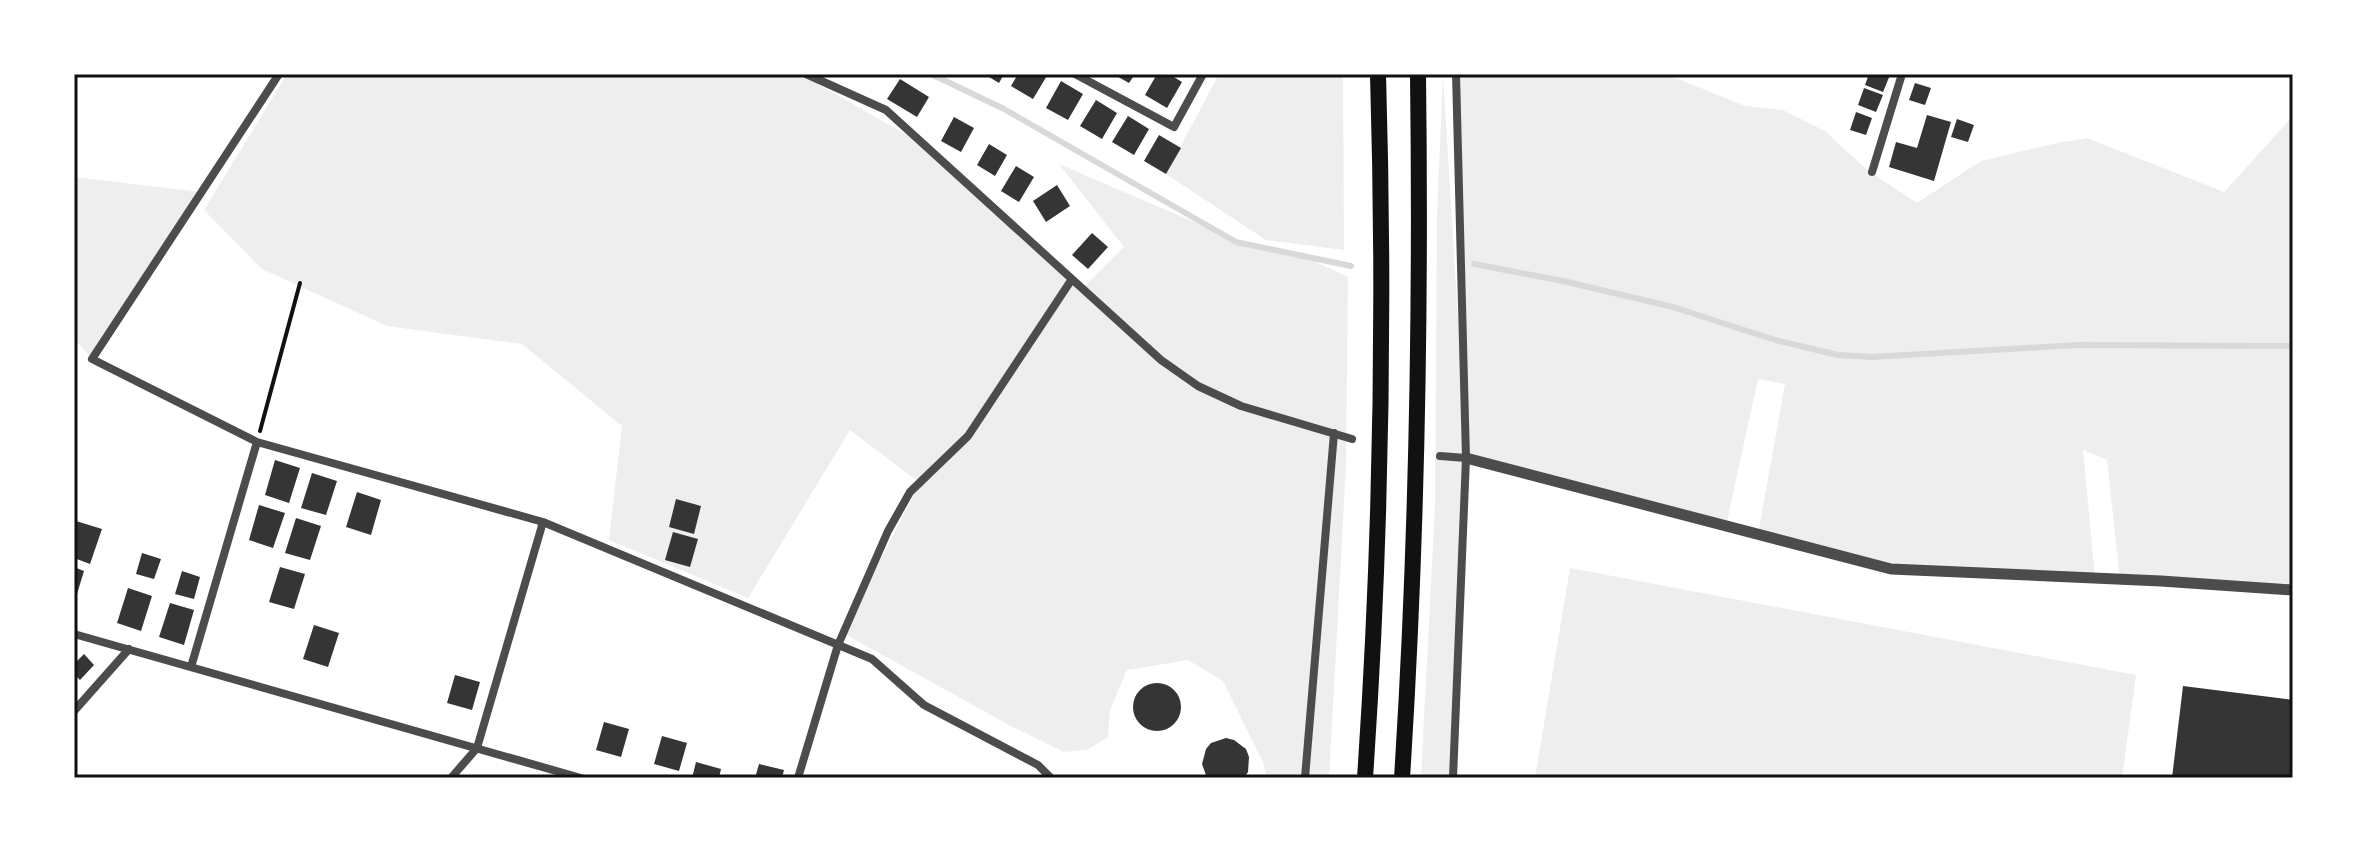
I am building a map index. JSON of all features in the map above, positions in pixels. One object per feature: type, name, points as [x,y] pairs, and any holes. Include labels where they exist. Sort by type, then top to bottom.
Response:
[{"type":"highway","points":[[1365,778],[1372,666],[1382,356],[1378,74]]},
{"type":"highway","points":[[1402,778],[1409,666],[1419,358],[1418,74]]},
{"type":"street","points":[[279,74],[92,359],[257,442],[543,522],[872,659],[924,705],[1038,765],[1051,778]]},
{"type":"street","points":[[806,74],[886,110],[1161,360],[1198,386],[1241,406],[1352,439]]},
{"type":"street","points":[[1075,74],[1174,127],[1203,74]]},
{"type":"street","points":[[1453,778],[1466,458],[1456,74]]},
{"type":"street","points":[[1872,172],[1902,74]]},
{"type":"street","points":[[798,778],[838,645],[888,531],[910,492],[968,436],[1072,279]]},
{"type":"street","points":[[1305,778],[1334,433]]},
{"type":"street","points":[[191,667],[257,442]]},
{"type":"street","points":[[1440,456],[1466,458],[1891,569],[2293,590]]},
{"type":"street","points":[[451,778],[477,748],[543,522]]},
{"type":"street","points":[[74,634],[581,778]]},
{"type":"street","points":[[74,711],[129,649]]},
{"type":"path","points":[[257,442],[300,283]]},
{"type":"shaded area","points":[[287,74],[800,74],[923,144],[1082,289],[1124,247],[1059,164],[1245,244],[1303,256],[1348,277],[1346,466],[1329,778],[1267,778],[1263,762],[1223,681],[1188,660],[1127,670],[1110,710],[1108,737],[1087,750],[1064,752],[843,633],[920,483],[850,430],[748,598],[609,540],[622,426],[522,344],[387,326],[262,269],[204,210]]},
{"type":"shaded area","points":[[1219,74],[1343,74],[1344,250],[1266,240],[1166,174]]},
{"type":"shaded area","points":[[1443,74],[1463,401],[1456,74],[1666,74],[1745,106],[1783,110],[1825,131],[1867,170],[1917,203],[1981,161],[2087,138],[2224,192],[2293,116],[2293,591],[2120,579],[2107,460],[2083,450],[2095,578],[1891,569],[1758,535],[1785,384],[1758,379],[1726,526],[1466,458],[1453,778],[1421,778],[1435,505],[1437,213]]},
{"type":"shaded area","points":[[74,177],[201,192],[92,359],[74,338]]},
{"type":"shaded area","points":[[1570,568],[2136,675],[2122,778],[1535,778]]},
{"type":"building","points":[[984,74],[1004,74],[999,83]]},
{"type":"building","points":[[1018,74],[1048,74],[1033,99],[1011,86]]},
{"type":"building","points":[[1113,74],[1135,74],[1129,83]]},
{"type":"building","points":[[1157,74],[1169,74],[1182,82],[1167,108],[1145,95]]},
{"type":"building","points":[[1869,74],[1890,75],[1883,92],[1865,85]]},
{"type":"building","points":[[900,79],[929,97],[917,117],[887,99]]},
{"type":"building","points":[[1061,81],[1083,94],[1068,120],[1046,108]]},
{"type":"building","points":[[1915,83],[1931,88],[1925,105],[1909,100]]},
{"type":"building","points":[[1864,88],[1883,95],[1876,112],[1858,105]]},
{"type":"building","points":[[1096,100],[1117,113],[1102,139],[1080,126]]},
{"type":"building","points":[[1856,112],[1872,118],[1866,135],[1850,130]]},
{"type":"building","points":[[1927,115],[1951,122],[1934,181],[1889,167],[1896,142],[1917,148]]},
{"type":"building","points":[[1128,116],[1149,129],[1134,155],[1112,142]]},
{"type":"building","points":[[954,117],[974,128],[961,152],[941,141]]},
{"type":"building","points":[[1957,119],[1974,125],[1968,142],[1951,137]]},
{"type":"building","points":[[1159,135],[1181,148],[1166,174],[1144,161]]},
{"type":"building","points":[[989,144],[1007,155],[995,176],[977,165]]},
{"type":"building","points":[[1016,166],[1034,177],[1019,202],[1001,191]]},
{"type":"building","points":[[1057,185],[1070,206],[1046,222],[1033,201]]},
{"type":"building","points":[[1092,233],[1108,247],[1088,269],[1072,255]]},
{"type":"building","points":[[275,460],[300,468],[289,503],[265,495]]},
{"type":"building","points":[[312,473],[337,481],[326,515],[301,508]]},
{"type":"building","points":[[357,492],[381,500],[371,535],[346,527]]},
{"type":"building","points":[[676,499],[701,506],[694,534],[669,527]]},
{"type":"building","points":[[259,505],[285,513],[273,548],[249,540]]},
{"type":"building","points":[[296,518],[321,526],[310,560],[285,553]]},
{"type":"building","points":[[76,521],[102,529],[90,564],[74,558]]},
{"type":"building","points":[[673,532],[698,539],[690,567],[665,560]]},
{"type":"building","points":[[142,553],[161,559],[154,579],[136,574]]},
{"type":"building","points":[[74,567],[84,571],[77,594],[74,593]]},
{"type":"building","points":[[280,567],[305,574],[294,609],[269,602]]},
{"type":"building","points":[[182,571],[200,577],[194,599],[175,594]]},
{"type":"building","points":[[128,588],[152,596],[141,631],[117,623]]},
{"type":"building","points":[[170,603],[194,610],[184,645],[159,637]]},
{"type":"building","points":[[314,625],[339,633],[328,667],[303,659]]},
{"type":"building","points":[[84,654],[94,665],[80,680],[74,674],[74,664]]},
{"type":"building","points":[[455,675],[480,682],[472,710],[447,703]]},
{"type":"building","points":[[1157,683],[1174,690],[1181,707],[1174,724],[1157,731],[1140,724],[1133,707],[1140,690]]},
{"type":"building","points":[[2183,686],[2293,700],[2293,778],[2172,778]]},
{"type":"building","points":[[604,722],[629,729],[621,757],[596,750]]},
{"type":"building","points":[[662,736],[687,743],[679,771],[654,764]]},
{"type":"building","points":[[1226,738],[1246,749],[1248,772],[1244,778],[1207,778],[1202,764],[1206,749],[1211,743]]},
{"type":"building","points":[[696,762],[721,769],[719,778],[692,778]]},
{"type":"building","points":[[759,764],[784,770],[782,778],[755,778]]},
{"type":"waterway","points":[[931,74],[1004,109],[1236,242],[1351,266]]},
{"type":"waterway","points":[[1474,264],[1673,307],[1775,340],[1838,355],[1872,357],[2078,345],[2293,346]]}]
